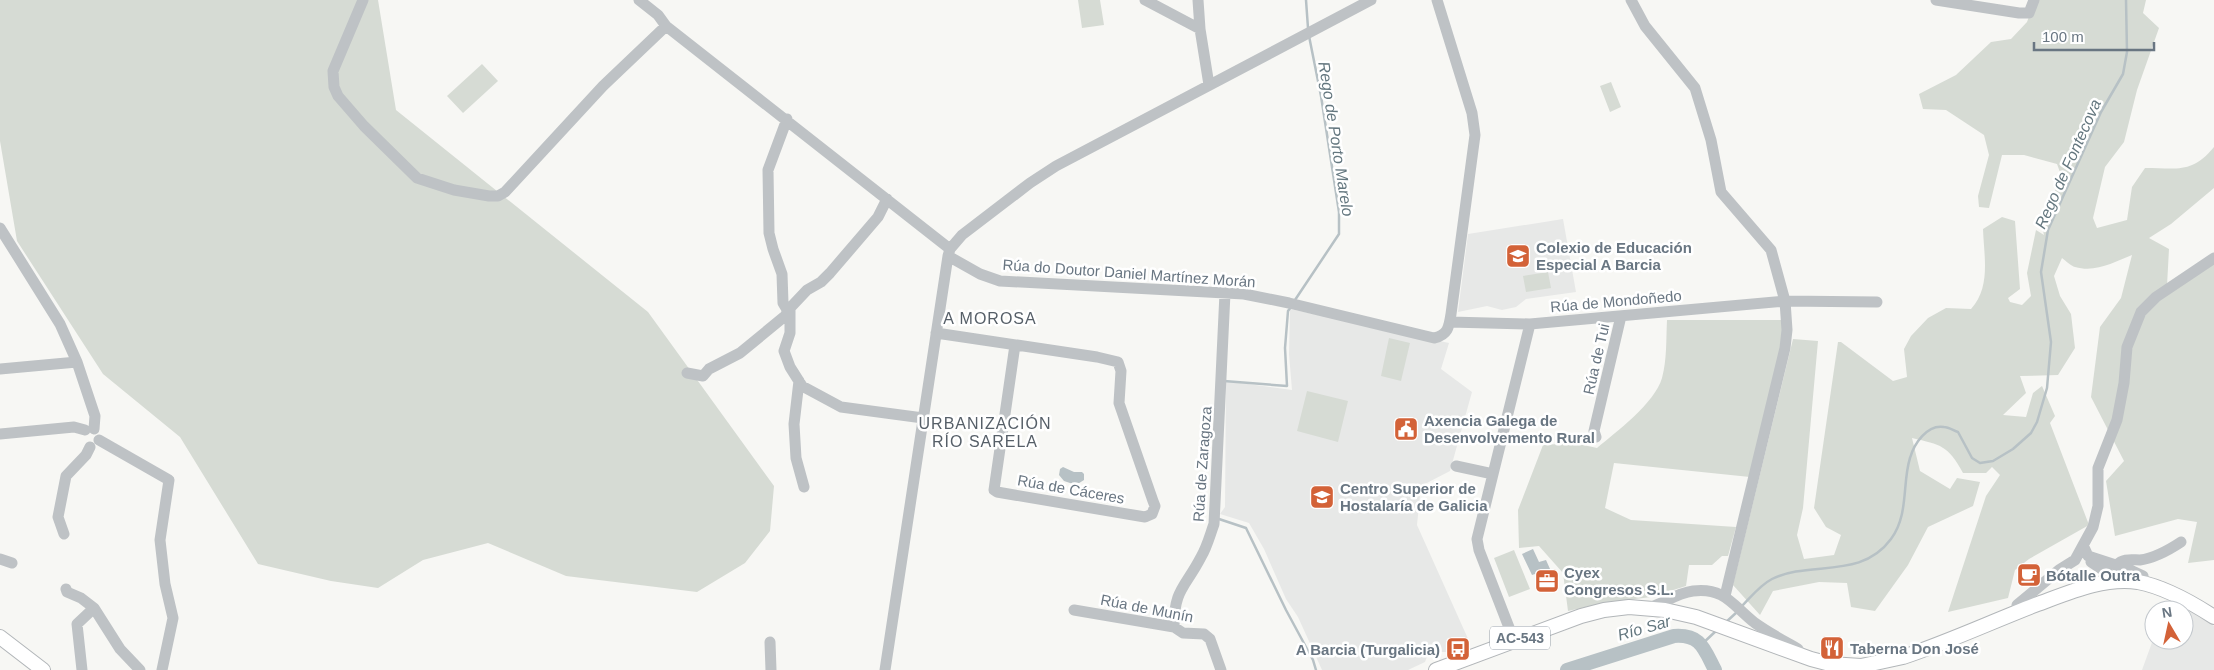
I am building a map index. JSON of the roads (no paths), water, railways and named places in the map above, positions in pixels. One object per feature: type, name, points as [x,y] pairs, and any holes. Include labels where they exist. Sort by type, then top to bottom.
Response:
[{"type":"main road","name":"AC-543","points":[[2113,570],[2116,577],[2133,578],[2157,584],[2182,595],[2188,600]]},
{"type":"main road","name":"AC-543","points":[[1752,636],[1816,659],[1887,654],[1927,641],[2082,580],[2113,570],[2143,576],[2174,586],[2214,609]]},
{"type":"main road","name":"AC-543","points":[[1436,670],[1580,616],[1612,609],[1648,608],[1670,610],[1702,618],[1816,659],[1855,668],[1895,659],[2066,593],[2097,584],[2118,581],[2141,583],[2164,590],[2186,600]]},
{"type":"main road","name":"AC-543","points":[[2194,604],[2214,617]]},
{"type":"main road","name":"AC-543","points":[[1458,670],[1584,622],[1619,612],[1648,608]]},
{"type":"main road","points":[[0,636],[43,670]]},
{"type":"street","points":[[363,0],[334,71],[334,87],[338,96],[364,126],[416,178],[454,190],[489,196],[498,196],[505,192],[602,86],[666,26]]},
{"type":"street","name":"Rúa do Doutor Daniel Martínez Morán","points":[[639,0],[658,15],[666,26],[887,199],[949,253],[980,274],[1000,281],[1225,293],[1262,297],[1434,338],[1444,335],[1448,330],[1450,322]]},
{"type":"street","points":[[1145,0],[1200,29]]},
{"type":"street","points":[[1198,0],[1208,85]]},
{"type":"street","points":[[885,670],[949,253],[962,236],[1042,174],[1371,0]]},
{"type":"street","points":[[1436,0],[1472,112],[1475,134],[1450,322]]},
{"type":"street","points":[[1631,0],[1645,26],[1695,88],[1711,140],[1721,192],[1770,250],[1785,301],[1788,330],[1785,348],[1729,599]]},
{"type":"street","points":[[1936,0],[2020,13],[2029,13],[2034,0]]},
{"type":"street","points":[[787,119],[768,170],[768,179],[769,233],[772,250],[782,274],[783,303],[786,308],[790,308]]},
{"type":"street","points":[[687,373],[704,376],[708,369],[740,353],[784,316],[807,290],[821,282],[830,273],[878,217],[887,199]]},
{"type":"street","points":[[0,228],[5,247],[60,324],[77,362],[95,416],[90,430],[82,439],[84,444],[95,443],[169,480],[160,540],[165,584],[173,618],[162,670]]},
{"type":"street","points":[[2017,605],[2079,553],[2096,517],[2098,468],[2117,420],[2124,383],[2127,348],[2135,325],[2148,304],[2214,258]]},
{"type":"street","name":"Rúa de Zaragoza","points":[[1174,627],[1175,601],[1189,574],[1201,557],[1214,524],[1225,293]]},
{"type":"street","name":"Rúa de Mondoñedo","points":[[1450,322],[1530,324],[1785,301],[1877,302]]},
{"type":"street","points":[[790,308],[790,333],[784,351],[790,367],[802,386],[841,407],[923,418]]},
{"type":"street","name":"Rúa de Tui","points":[[1596,437],[1594,432],[1621,316]]},
{"type":"street","points":[[1510,630],[1479,550],[1477,539],[1530,324]]},
{"type":"street","points":[[936,333],[1014,345]]},
{"type":"street","name":"Rúa de Cáceres","points":[[1014,345],[1112,360],[1120,365],[1119,403],[1153,501],[1154,510],[1150,516],[1139,516],[994,490],[1014,345]]},
{"type":"street","points":[[0,369],[77,362]]},
{"type":"street","points":[[799,381],[794,424],[795,449],[804,487]]},
{"type":"street","points":[[0,434],[74,427],[99,434],[86,455],[66,476],[58,517],[64,534]]},
{"type":"street","points":[[1456,466],[1493,474]]},
{"type":"street","points":[[2113,570],[2123,561],[2156,556],[2181,542]]},
{"type":"street","points":[[2079,553],[2086,553],[2113,570]]},
{"type":"street","points":[[2079,553],[2083,560],[2113,570]]},
{"type":"street","points":[[0,559],[12,563]]},
{"type":"street","points":[[66,588],[67,592],[81,598],[94,608],[120,649],[140,670]]},
{"type":"street","points":[[1648,608],[1690,592],[1708,592],[1729,599],[1752,620],[1816,659]]},
{"type":"street","points":[[82,670],[77,624],[94,608]]},
{"type":"street","name":"Rúa de Munín","points":[[1074,610],[1174,627],[1179,632],[1202,633],[1207,636],[1221,670]]},
{"type":"street","points":[[1855,668],[1895,656],[1927,641]]},
{"type":"street","points":[[770,642],[771,670]]},
{"type":"waterway","name":"Rego de Porto Marelo","points":[[1306,0],[1308,28]]},
{"type":"waterway","name":"Rego de Fontecova","points":[[1741,607],[1759,588],[1772,579],[1803,570],[1850,565],[1865,560],[1879,552],[1897,530],[1903,509],[1908,468],[1912,453],[1918,441],[1927,432],[1938,427],[1946,427],[1958,432],[1972,458],[1980,463],[1993,461],[2013,449],[2031,433],[2037,422],[2047,388],[2051,342],[2041,272],[2048,230],[2101,112],[2123,74],[2127,52],[2126,0]]},
{"type":"waterway","name":"Rego de Porto Marelo","points":[[1295,300],[1339,234],[1339,212],[1321,96],[1309,36]]},
{"type":"waterway","name":"Rego de Porto Marelo","points":[[1224,381],[1287,386],[1285,348],[1288,311],[1291,307]]},
{"type":"waterway","name":"Rego de Porto Marelo","points":[[1219,519],[1246,528],[1313,660],[1316,670]]},
{"type":"waterway","name":"Rego de Fontecova","points":[[1725,623],[1737,612]]},
{"type":"waterway","name":"Rego de Fontecova","points":[[1701,645],[1717,630]]},
{"type":"waterway","name":"Río Sar","points":[[1567,670],[1674,636],[1683,636],[1696,640],[1704,649],[1715,670]]},
{"type":"place","name":"Colexio de Educación Especial A Barcia","points":[[1518,256]]},
{"type":"place","name":"Axencia Galega de Desenvolvemento Rural","points":[[1406,429]]},
{"type":"place","name":"Centro Superior de Hostalaría de Galicia","points":[[1322,497]]},
{"type":"place","name":"Bótalle Outra","points":[[2029,575]]},
{"type":"place","name":"Cyex Congresos S.L.","points":[[1547,581]]},
{"type":"place","name":"Taberna Don José","points":[[1832,648]]},
{"type":"place","name":"A Barcia (Turgalicia)","points":[[1458,649]]},
{"type":"district","name":"A MOROSA","points":[[990,318]]},
{"type":"district","name":"URBANIZACIÓN RÍO SARELA","points":[[985,432]]}]
